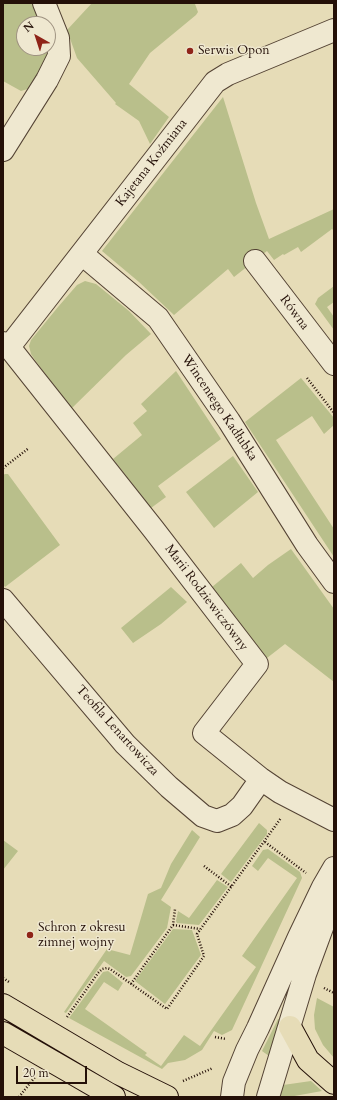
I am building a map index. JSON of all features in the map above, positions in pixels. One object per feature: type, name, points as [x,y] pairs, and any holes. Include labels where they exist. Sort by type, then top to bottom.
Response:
[{"type":"main road","points":[[3,1006],[118,1073],[174,1089]]},
{"type":"main road","points":[[290,1027],[308,1060],[334,1083]]},
{"type":"main road","points":[[3,1033],[114,1097]]},
{"type":"street","points":[[3,150],[47,80],[59,56],[58,38],[44,3]]},
{"type":"street","name":"Kajetana Koźmiana","points":[[6,345],[82,254],[215,82],[240,69],[334,30]]},
{"type":"street","name":"Wincentego Kadłubka","points":[[82,254],[158,318],[230,421],[307,545],[334,582]]},
{"type":"street","name":"Równa","points":[[255,261],[334,364]]},
{"type":"street","name":"Marii Rodziewiczówny","points":[[6,345],[154,530],[256,664],[204,733],[261,779],[280,792],[334,820]]},
{"type":"street","name":"Teofila Lenartowicza","points":[[3,600],[125,744],[169,787],[203,816],[217,821],[232,815],[242,806],[261,779]]},
{"type":"street","points":[[232,1097],[234,1082],[247,1050],[299,937],[323,887],[334,868]]},
{"type":"street","points":[[268,1097],[305,974],[334,895]]},
{"type":"path","points":[[307,378],[334,412]]},
{"type":"path","points":[[3,468],[29,448]]},
{"type":"path","points":[[64,1022],[102,969],[107,968],[166,1009],[204,956],[197,934],[200,929],[295,800]]},
{"type":"path","points":[[265,842],[308,875]]},
{"type":"path","points":[[204,866],[232,886]]},
{"type":"path","points":[[131,984],[173,925],[175,909]]},
{"type":"path","points":[[173,925],[200,929]]},
{"type":"path","points":[[215,1037],[227,1039]]},
{"type":"path","points":[[174,1089],[204,1074]]},
{"type":"path","points":[[19,1097],[35,1076]]},
{"type":"green space","points":[[3,3],[35,3],[40,16],[16,16],[16,56],[49,56],[50,59],[31,88],[21,91],[3,81]]},
{"type":"green space","points":[[92,3],[195,3],[198,12],[196,15],[150,53],[129,84],[169,117],[150,144],[139,121],[115,104],[116,103],[77,58],[67,30]]},
{"type":"green space","points":[[223,97],[256,203],[269,239],[334,209],[334,231],[332,229],[301,252],[298,247],[274,260],[267,251],[234,277],[228,269],[174,315],[139,282],[102,251]]},
{"type":"green space","points":[[85,281],[96,284],[129,311],[151,334],[126,355],[71,409],[31,354],[29,346],[31,340],[58,307],[77,285]]},
{"type":"green space","points":[[334,286],[334,302],[327,307],[334,317],[334,330],[315,304],[318,298]]},
{"type":"green space","points":[[176,371],[221,439],[158,486],[166,497],[151,508],[113,459],[142,435],[133,423],[147,411],[141,404]]},
{"type":"green space","points":[[301,378],[334,418],[334,425],[324,434],[312,416],[276,440],[334,529],[334,557],[245,422]]},
{"type":"green space","points":[[233,456],[258,492],[214,528],[186,492]]},
{"type":"green space","points":[[8,474],[60,545],[5,587],[3,584],[3,475]]},
{"type":"green space","points":[[291,549],[334,609],[334,682],[285,644],[267,658],[212,587],[241,563],[253,578],[268,565]]},
{"type":"green space","points":[[171,587],[187,602],[161,624],[133,643],[121,628]]},
{"type":"green space","points":[[259,823],[267,830],[267,834],[231,882],[221,874]]},
{"type":"green space","points":[[192,830],[200,837],[161,900],[171,907],[167,928],[131,976],[126,977],[104,961],[66,1013],[64,1012],[107,949],[130,955],[148,894],[161,888],[171,864]]},
{"type":"green space","points":[[3,840],[18,851],[3,870]]},
{"type":"green space","points":[[268,849],[300,872],[302,878],[232,1030],[222,1035],[214,1031],[202,1050],[185,1060],[168,1063],[162,1069],[69,1018],[103,972],[108,971],[123,983],[118,991],[104,982],[85,1009],[147,1053],[145,1055],[161,1066],[184,1035],[200,1046],[256,967],[242,956],[297,878],[268,858],[258,871],[252,866],[263,850]]},
{"type":"green space","points":[[217,880],[228,887],[199,925],[177,923],[178,911],[189,918]]},
{"type":"green space","points":[[173,929],[192,930],[201,955],[165,1004],[135,981]]},
{"type":"green space","points":[[317,998],[334,1007],[334,1058],[323,1045],[315,1029],[314,1015]]},
{"type":"green space","points":[[278,1019],[280,1019],[269,1056],[262,1051]]},
{"type":"green space","points":[[311,1081],[322,1091],[289,1097],[279,1097],[283,1085]]},
{"type":"place","name":"Serwis Opon","points":[[190,51]]},
{"type":"place","name":"Schron z okresu zimnej wojny","points":[[30,935]]}]
